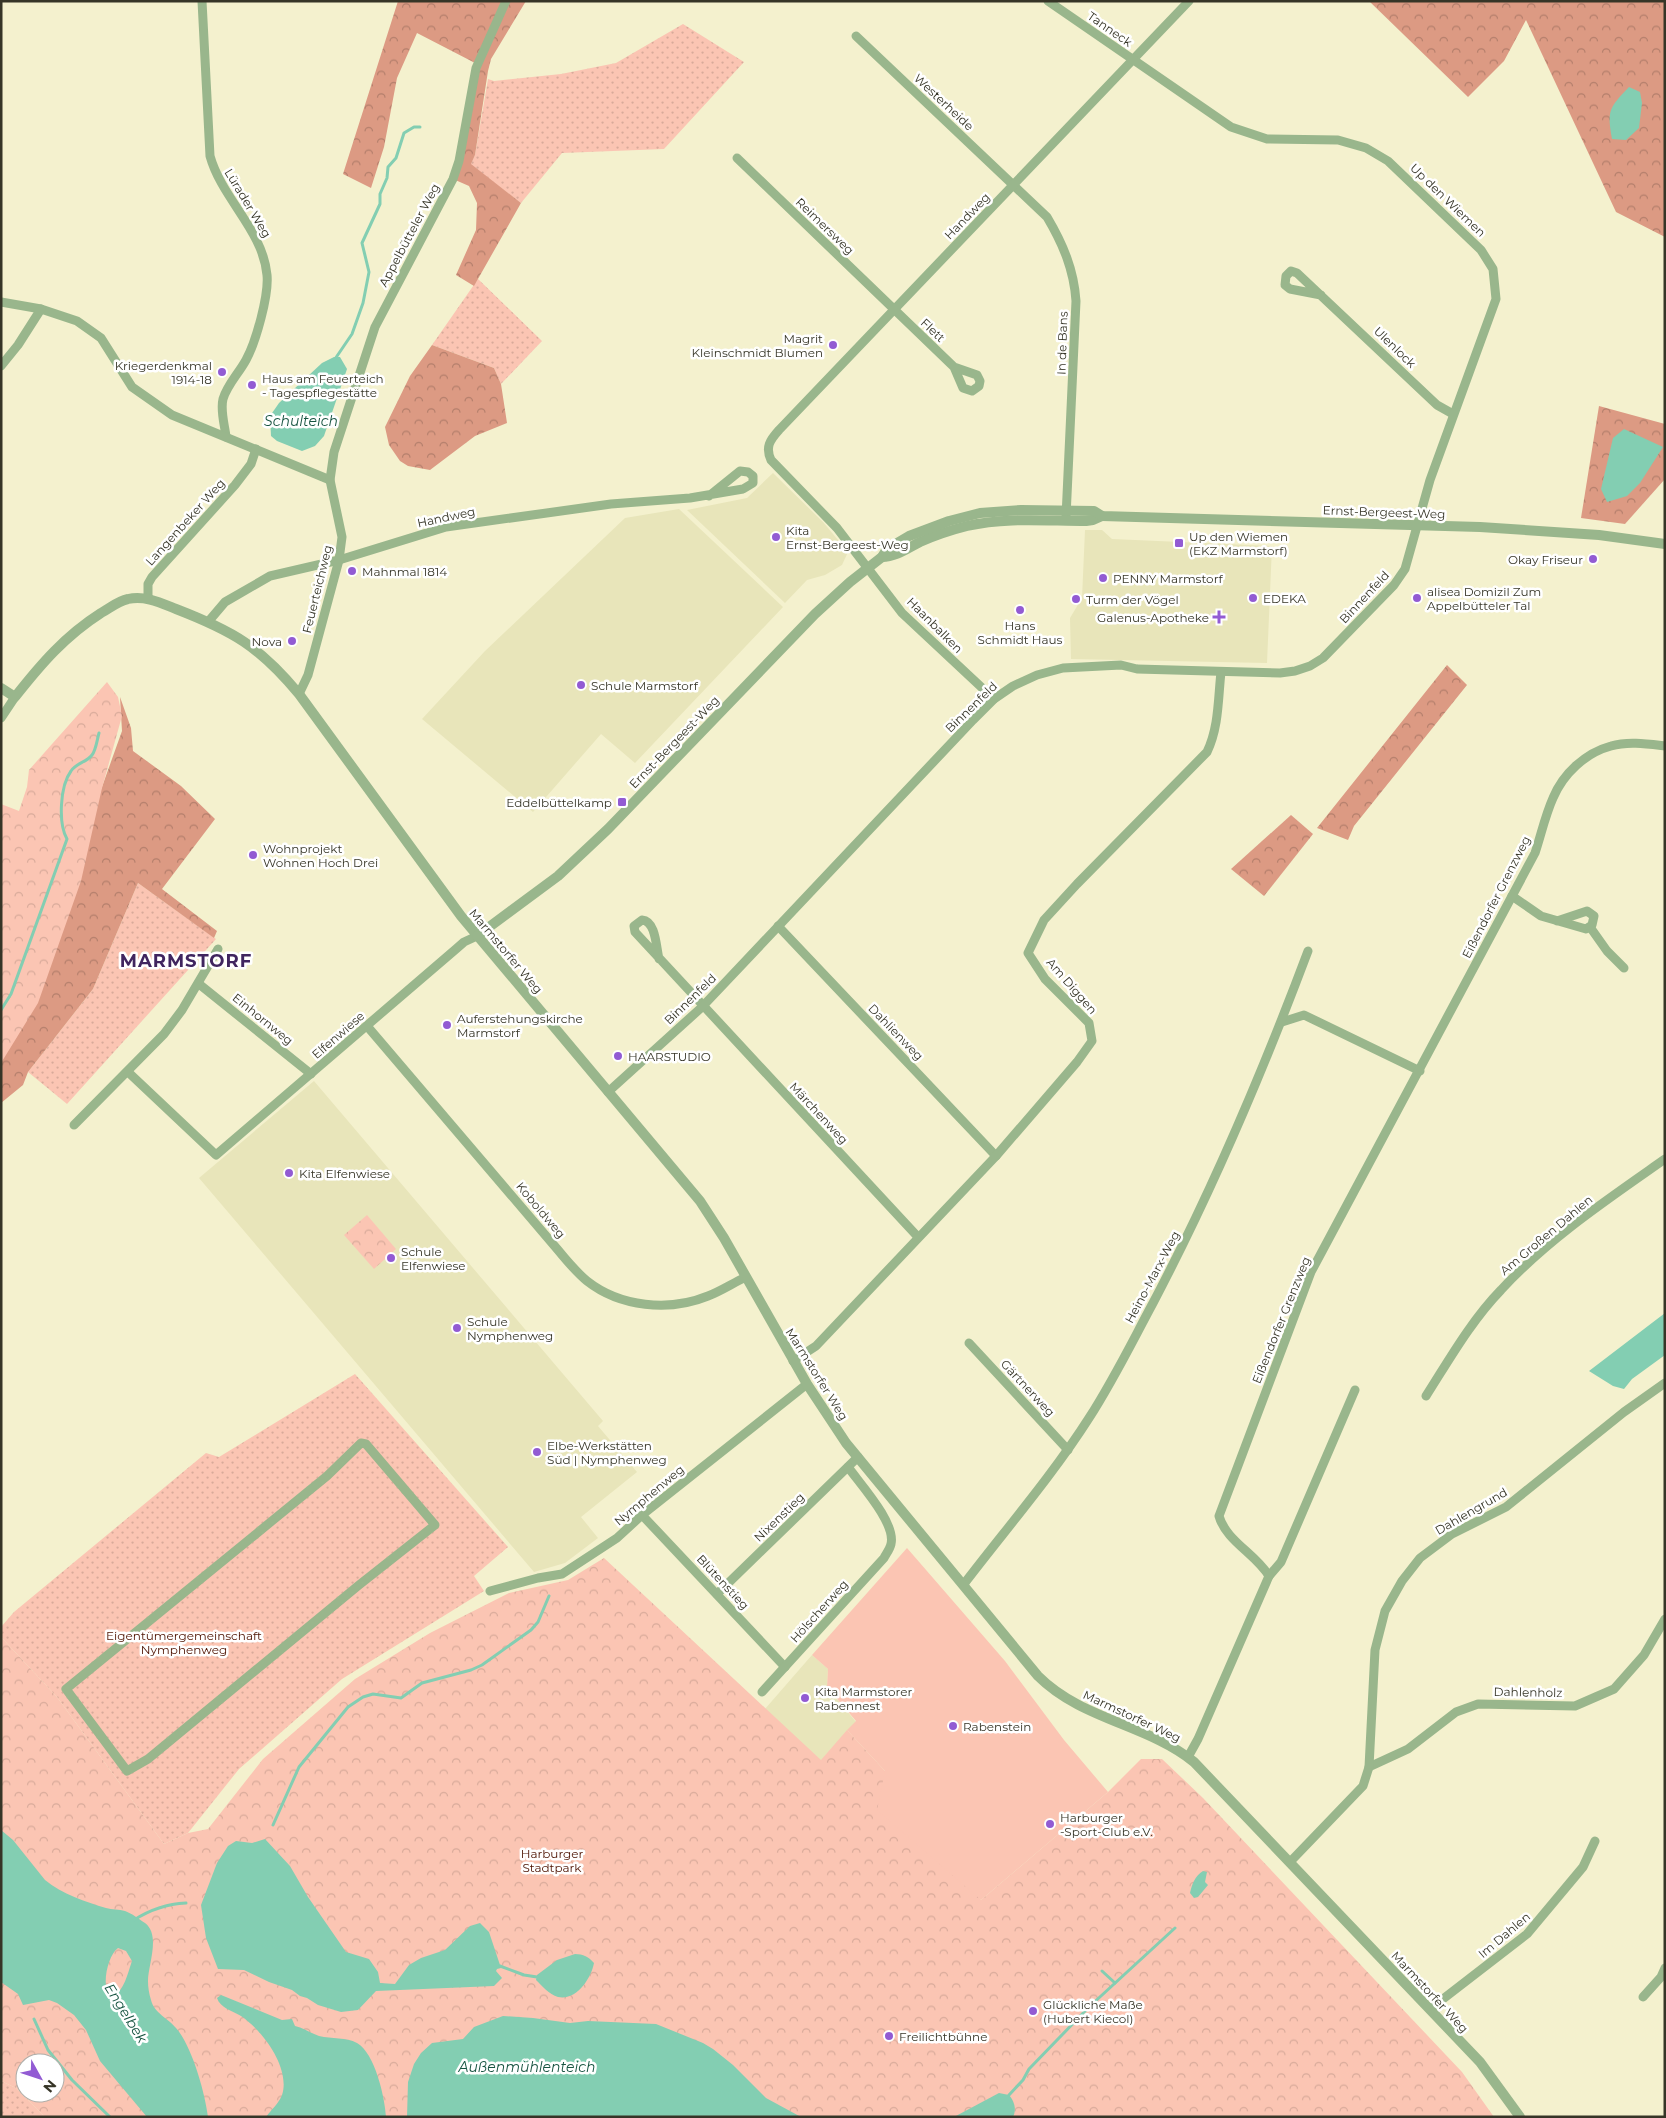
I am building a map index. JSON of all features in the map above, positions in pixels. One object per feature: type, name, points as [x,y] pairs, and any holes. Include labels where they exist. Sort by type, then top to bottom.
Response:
[{"type":"street","name":"Lürader Weg","points":[[202,1],[210,156],[217,176],[257,240],[263,254],[268,276],[265,300],[248,357],[223,399],[222,411],[226,437]]},
{"type":"street","name":"Appelbütteler Weg","points":[[330,480],[334,452],[375,327],[453,179],[459,161],[476,68],[506,1]]},
{"type":"street","name":"Tanneck","points":[[1048,1],[1134,61]]},
{"type":"street","name":"Handweg","points":[[768,450],[770,442],[779,430],[1134,61],[1189,1]]},
{"type":"street","name":"Westerheide","points":[[856,36],[1014,186]]},
{"type":"street","name":"Up den Wiemen","points":[[1134,61],[1231,127],[1249,134],[1267,139],[1338,140],[1366,148],[1388,161],[1482,250],[1493,269],[1496,299],[1430,480],[1418,525]]},
{"type":"street","name":"Reimersweg","points":[[737,158],[894,311]]},
{"type":"street","name":"In de Bans","points":[[1014,186],[1047,217],[1066,253],[1074,279],[1076,301],[1075,343],[1066,521]]},
{"type":"street","name":"Ulenlock","points":[[1321,295],[1437,405],[1453,414]]},
{"type":"street","points":[[1,302],[41,309],[77,321],[101,338],[132,387],[142,396],[172,415],[330,480]]},
{"type":"street","points":[[1,366],[18,345],[41,309]]},
{"type":"street","name":"Flett","points":[[894,311],[954,367]]},
{"type":"street","name":"Langenbeker Weg","points":[[148,599],[148,584],[152,577],[235,485],[251,464],[256,449]]},
{"type":"street","name":"Haanbalken","points":[[768,450],[773,463],[827,517],[868,567],[902,613],[994,699]]},
{"type":"street","name":"Feuerteichweg","points":[[299,694],[308,675],[339,560],[342,537],[330,480]]},
{"type":"street","name":"Handweg","points":[[208,622],[225,602],[270,576],[339,560],[446,527],[608,504],[709,496]]},
{"type":"street","name":"Ernst-Bergeest-Weg","points":[[477,936],[546,886],[568,867],[812,618],[868,567],[882,557],[887,549],[909,536],[962,517],[996,511],[1094,511],[1102,516]]},
{"type":"street","name":"Ernst-Bergeest-Weg","points":[[882,557],[891,557],[922,541],[968,526],[998,521],[1093,520],[1102,516],[1418,525],[1582,533],[1665,544]]},
{"type":"street","name":"Binnenfeld","points":[[608,1092],[702,1007],[994,699],[1013,686],[1037,675],[1062,668],[1120,665],[1137,669],[1280,673],[1310,666],[1323,658],[1398,580],[1405,568],[1418,525]]},
{"type":"street","points":[[1,718],[14,697],[58,646],[74,632],[118,602],[134,598],[148,599]]},
{"type":"street","name":"Marmstorfer Weg","points":[[148,599],[230,632],[259,651],[299,694],[477,936],[700,1201],[724,1238],[793,1361],[846,1442],[1045,1683],[1087,1710],[1147,1734],[1188,1757],[1204,1771],[1480,2062],[1520,2117]]},
{"type":"street","name":"Am Diggen","points":[[793,1361],[816,1346],[996,1156],[1066,1076],[1092,1041],[1089,1023],[1045,979],[1028,953],[1044,920],[1083,877],[1207,752],[1212,740],[1217,713],[1220,672]]},
{"type":"street","points":[[1,688],[14,697]]},
{"type":"street","name":"Eißendorfer Grenzweg","points":[[1269,1576],[1264,1567],[1222,1526],[1219,1516],[1312,1272],[1535,853],[1553,797],[1564,777],[1581,761],[1611,746],[1638,743],[1665,746]]},
{"type":"street","points":[[1512,896],[1541,916],[1586,929],[1590,928]]},
{"type":"street","points":[[1557,921],[1587,911],[1594,916],[1590,928]]},
{"type":"street","name":"Dahlienweg","points":[[778,926],[996,1156]]},
{"type":"street","points":[[1590,928],[1607,951],[1624,968]]},
{"type":"street","name":"Elfenwiese","points":[[128,1072],[216,1155],[464,942],[477,936]]},
{"type":"street","points":[[74,1125],[164,1034],[199,984],[218,949]]},
{"type":"street","name":"Heino-Marx-Weg","points":[[964,1584],[1068,1450],[1108,1388],[1189,1233],[1216,1176],[1282,1022],[1308,951]]},
{"type":"street","points":[[659,959],[702,1007]]},
{"type":"street","name":"Einhornweg","points":[[199,984],[311,1074]]},
{"type":"street","name":"Märchenweg","points":[[702,1007],[918,1237]]},
{"type":"street","points":[[1282,1022],[1304,1016],[1420,1071]]},
{"type":"street","name":"Koboldweg","points":[[367,1026],[558,1250],[579,1273],[602,1290],[618,1298],[640,1304],[664,1305],[687,1303],[707,1297],[746,1277]]},
{"type":"street","name":"Am Großen Dahlen","points":[[1426,1396],[1470,1329],[1500,1290],[1550,1244],[1600,1204],[1665,1159]]},
{"type":"street","name":"Gärtnerweg","points":[[969,1343],[1068,1450]]},
{"type":"street","name":"Dahlengrund","points":[[1290,1862],[1363,1786],[1369,1767],[1375,1650],[1385,1611],[1402,1580],[1420,1558],[1452,1534],[1506,1507],[1624,1412],[1665,1383]]},
{"type":"street","name":"Nymphenweg","points":[[490,1591],[538,1578],[562,1574],[617,1538],[642,1515],[807,1384]]},
{"type":"street","points":[[1188,1757],[1198,1739],[1269,1576],[1281,1562],[1355,1390]]},
{"type":"street","points":[[361,1443],[366,1444],[435,1525],[359,1585],[148,1759],[127,1771],[66,1689],[327,1476],[361,1443]]},
{"type":"street","name":"Nixenstieg","points":[[717,1594],[858,1457]]},
{"type":"street","name":"Hölscherweg","points":[[762,1692],[884,1558],[891,1545],[891,1532],[886,1520],[848,1467]]},
{"type":"street","name":"Blütenstieg","points":[[642,1515],[785,1667]]},
{"type":"street","name":"Dahlenholz","points":[[1369,1767],[1408,1749],[1456,1712],[1478,1704],[1575,1706],[1614,1689],[1644,1655],[1665,1619]]},
{"type":"street","name":"Im Dahlen","points":[[1430,2009],[1519,1942],[1535,1927],[1583,1867],[1595,1841]]},
{"type":"street","points":[[1643,1997],[1661,1977],[1665,1968]]},
{"type":"shaded area","name":"Kita Ernst-Bergeest-Weg","points":[[773,473],[823,522],[848,552],[842,565],[825,575],[807,580],[785,603],[687,510],[747,498]]},
{"type":"shaded area","name":"Schule Marmstorf","points":[[679,509],[783,607],[635,763],[601,734],[533,812],[422,719],[485,651],[625,518]]},
{"type":"shaded area","points":[[1085,530],[1102,530],[1112,539],[1272,546],[1267,663],[1071,659],[1070,618],[1082,598]]},
{"type":"shaded area","points":[[314,1081],[603,1421],[598,1426],[637,1472],[581,1517],[598,1538],[565,1563],[534,1572],[199,1178]]},
{"type":"shaded area","name":"Kita Marmstorer Rabennest","points":[[812,1655],[828,1669],[827,1687],[856,1722],[821,1761],[765,1709]]},
{"type":"green space","points":[[398,1],[526,1],[491,59],[475,155],[471,164],[521,203],[474,286],[456,275],[476,230],[477,203],[469,186],[453,179],[477,64],[417,33],[397,78],[384,147],[371,188],[343,174]]},
{"type":"green space","points":[[1369,1],[1665,1],[1665,237],[1616,212],[1526,20],[1504,61],[1468,97]]},
{"type":"green space","points":[[683,24],[744,62],[664,149],[562,153],[521,203],[470,165],[475,155],[488,79],[494,81],[561,74],[616,63]]},
{"type":"green space","points":[[478,279],[542,341],[501,384],[494,368],[432,345]]},
{"type":"green space","points":[[432,345],[494,368],[501,384],[507,423],[475,436],[430,470],[408,466],[400,461],[389,445],[385,427],[410,376]]},
{"type":"green space","points":[[1599,406],[1665,424],[1665,479],[1625,524],[1581,518]]},
{"type":"green space","points":[[1447,665],[1467,685],[1354,826],[1348,840],[1317,828]]},
{"type":"green space","points":[[107,682],[118,697],[122,716],[102,788],[81,881],[38,1003],[1,1063],[1,804],[19,811],[27,787],[29,770]]},
{"type":"green space","points":[[120,697],[131,728],[133,751],[181,786],[215,819],[162,889],[217,931],[214,938],[138,883],[93,989],[28,1072],[23,1085],[1,1103],[1,1052],[74,865],[122,731]]},
{"type":"green space","points":[[1291,815],[1313,834],[1264,896],[1231,869]]},
{"type":"green space","points":[[138,883],[216,939],[67,1104],[28,1072],[93,989]]},
{"type":"green space","points":[[367,1215],[396,1249],[374,1269],[344,1235]]},
{"type":"green space","name":"Eigentümergemeinschaft Nymphenweg","points":[[355,1374],[508,1547],[474,1576],[484,1591],[342,1679],[239,1769],[188,1833],[164,1844],[57,1697],[1,1637],[1,1627],[14,1612],[206,1453],[219,1457]]},
{"type":"green space","name":"Rabenstein","points":[[907,1548],[1005,1661],[1064,1740],[1108,1792],[981,1900],[877,1810],[885,1771],[847,1730],[856,1721],[827,1687],[828,1669],[812,1655]]},
{"type":"green space","name":"Harburger Stadtpark","points":[[604,1558],[821,1760],[847,1730],[885,1771],[981,1900],[1108,1792],[1141,1759],[1162,1759],[1203,1798],[1462,2072],[1494,2117],[45,2117],[31,2103],[65,2103],[65,2053],[15,2053],[15,2088],[1,2081],[1,1637],[57,1697],[164,1844],[188,1833],[208,1829],[263,1759],[355,1679],[430,1633],[509,1593],[568,1580]]},
{"type":"green space","points":[[1,2081],[15,2088],[15,2103],[31,2103],[45,2117],[1,2117]]},
{"type":"water","points":[[1629,87],[1640,92],[1642,103],[1639,128],[1626,140],[1612,139],[1611,110]]},
{"type":"water","name":"Schulteich","points":[[334,357],[340,357],[347,369],[324,436],[315,446],[302,451],[277,441],[271,436],[270,416],[279,403],[322,363]]},
{"type":"water","points":[[1624,429],[1663,447],[1640,483],[1627,496],[1607,502],[1601,489],[1613,438]]},
{"type":"water","points":[[1665,1313],[1665,1355],[1632,1379],[1624,1389],[1613,1386],[1589,1371]]},
{"type":"water","name":"Engelbek","points":[[1,1830],[13,1840],[45,1880],[52,1885],[90,1903],[108,1909],[127,1912],[150,1928],[153,1942],[148,1981],[151,2000],[158,2012],[173,2024],[187,2046],[201,2083],[208,2117],[147,2117],[100,2061],[86,2030],[74,2015],[57,2003],[49,2000],[23,2005],[18,1994],[1,1982]],"holes":[[[118,1948],[126,1951],[132,1961],[123,1986],[112,1998],[106,1988],[108,1965]]]},
{"type":"water","points":[[265,1839],[290,1866],[308,1897],[346,1952],[369,1959],[378,1972],[380,1983],[395,1984],[409,1965],[421,1958],[445,1950],[470,1926],[480,1923],[489,1932],[501,1968],[496,1971],[502,1978],[494,1986],[376,1991],[358,2010],[341,2012],[318,2005],[292,1990],[244,1970],[218,1969],[206,1938],[201,1905],[217,1863],[228,1846],[236,1841],[252,1843]]},
{"type":"water","points":[[1203,1871],[1207,1872],[1205,1882],[1208,1885],[1198,1897],[1194,1898],[1190,1893],[1192,1886],[1196,1878]]},
{"type":"water","points":[[575,1954],[586,1956],[594,1963],[590,1976],[582,1988],[571,1996],[555,1996],[536,1980],[537,1975],[557,1960]]},
{"type":"water","points":[[221,1995],[282,2020],[292,2019],[295,2026],[319,2036],[357,2043],[369,2056],[374,2066],[384,2099],[386,2117],[266,2117],[282,2095],[284,2084],[279,2062],[258,2030],[241,2016],[221,2004],[217,1998]]},
{"type":"water","name":"Außenmühlenteich","points":[[503,2016],[570,2023],[588,2021],[656,2024],[713,2049],[733,2065],[766,2098],[801,2117],[407,2117],[408,2082],[414,2064],[421,2053],[432,2043],[463,2039],[474,2027]]},
{"type":"water","points":[[999,2093],[1009,2095],[1012,2100],[1015,2108],[1013,2117],[954,2117]]},
{"type":"waterway","points":[[335,359],[352,334],[363,303],[369,272],[362,243],[380,204],[380,194],[387,178],[388,167],[396,158],[404,133],[414,127],[420,127]]},
{"type":"waterway","points":[[1,1010],[11,994],[67,839],[61,814],[64,786],[73,768],[92,755],[99,733]]},
{"type":"waterway","points":[[273,1825],[299,1767],[348,1707],[363,1697],[373,1694],[401,1698],[422,1683],[471,1670],[482,1665],[531,1630],[538,1622],[549,1596]]},
{"type":"waterway","points":[[134,1920],[159,1908],[186,1903]]},
{"type":"waterway","points":[[1009,2095],[1023,2080],[1029,2069],[1089,2007],[1175,1928]]},
{"type":"waterway","points":[[500,1966],[524,1975],[537,1977]]},
{"type":"waterway","points":[[1102,1971],[1115,1983]]},
{"type":"waterway","points":[[34,2019],[48,2050],[72,2080],[110,2117]]},
{"type":"place","name":"Magrit Kleinschmidt Blumen","points":[[833,345]]},
{"type":"place","name":"Kriegerdenkmal 1914-18","points":[[222,372]]},
{"type":"place","name":"Haus am Feuerteich - Tagespflegestätte","points":[[252,385]]},
{"type":"place","name":"Kita Ernst-Bergeest-Weg","points":[[776,537]]},
{"type":"place","name":"Up den Wiemen (EKZ Marmstorf)","points":[[1179,543]]},
{"type":"place","name":"Okay Friseur","points":[[1593,559]]},
{"type":"place","name":"Mahnmal 1814","points":[[352,571]]},
{"type":"place","name":"PENNY Marmstorf","points":[[1103,578]]},
{"type":"place","name":"EDEKA","points":[[1253,598]]},
{"type":"place","name":"alisea Domizil Zum Appelbütteler Tal","points":[[1417,598]]},
{"type":"place","name":"Turm der Vögel","points":[[1076,599]]},
{"type":"place","name":"Hans Schmidt Haus","points":[[1020,610]]},
{"type":"place","name":"Galenus-Apotheke","points":[[1219,617]]},
{"type":"place","name":"Nova","points":[[292,641]]},
{"type":"place","name":"Schule Marmstorf","points":[[581,685]]},
{"type":"place","name":"Eddelbüttelkamp","points":[[622,802]]},
{"type":"place","name":"Wohnprojekt Wohnen Hoch Drei","points":[[253,855]]},
{"type":"place","name":"Auferstehungskirche Marmstorf","points":[[447,1025]]},
{"type":"place","name":"HAARSTUDIO","points":[[618,1056]]},
{"type":"place","name":"Kita Elfenwiese","points":[[289,1173]]},
{"type":"place","name":"Schule Elfenwiese","points":[[391,1258]]},
{"type":"place","name":"Schule Nymphenweg","points":[[457,1328]]},
{"type":"place","name":"Elbe-Werkstätten Süd | Nymphenweg","points":[[537,1452]]},
{"type":"place","name":"Kita Marmstorer Rabennest","points":[[805,1698]]},
{"type":"place","name":"Rabenstein","points":[[953,1726]]},
{"type":"place","name":"Harburger -Sport-Club e.V.","points":[[1050,1824]]},
{"type":"place","name":"Glückliche Maße (Hubert Kiecol)","points":[[1033,2011]]},
{"type":"place","name":"Freilichtbühne","points":[[889,2036]]},
{"type":"district","name":"MARMSTORF","points":[[186,961]]}]
